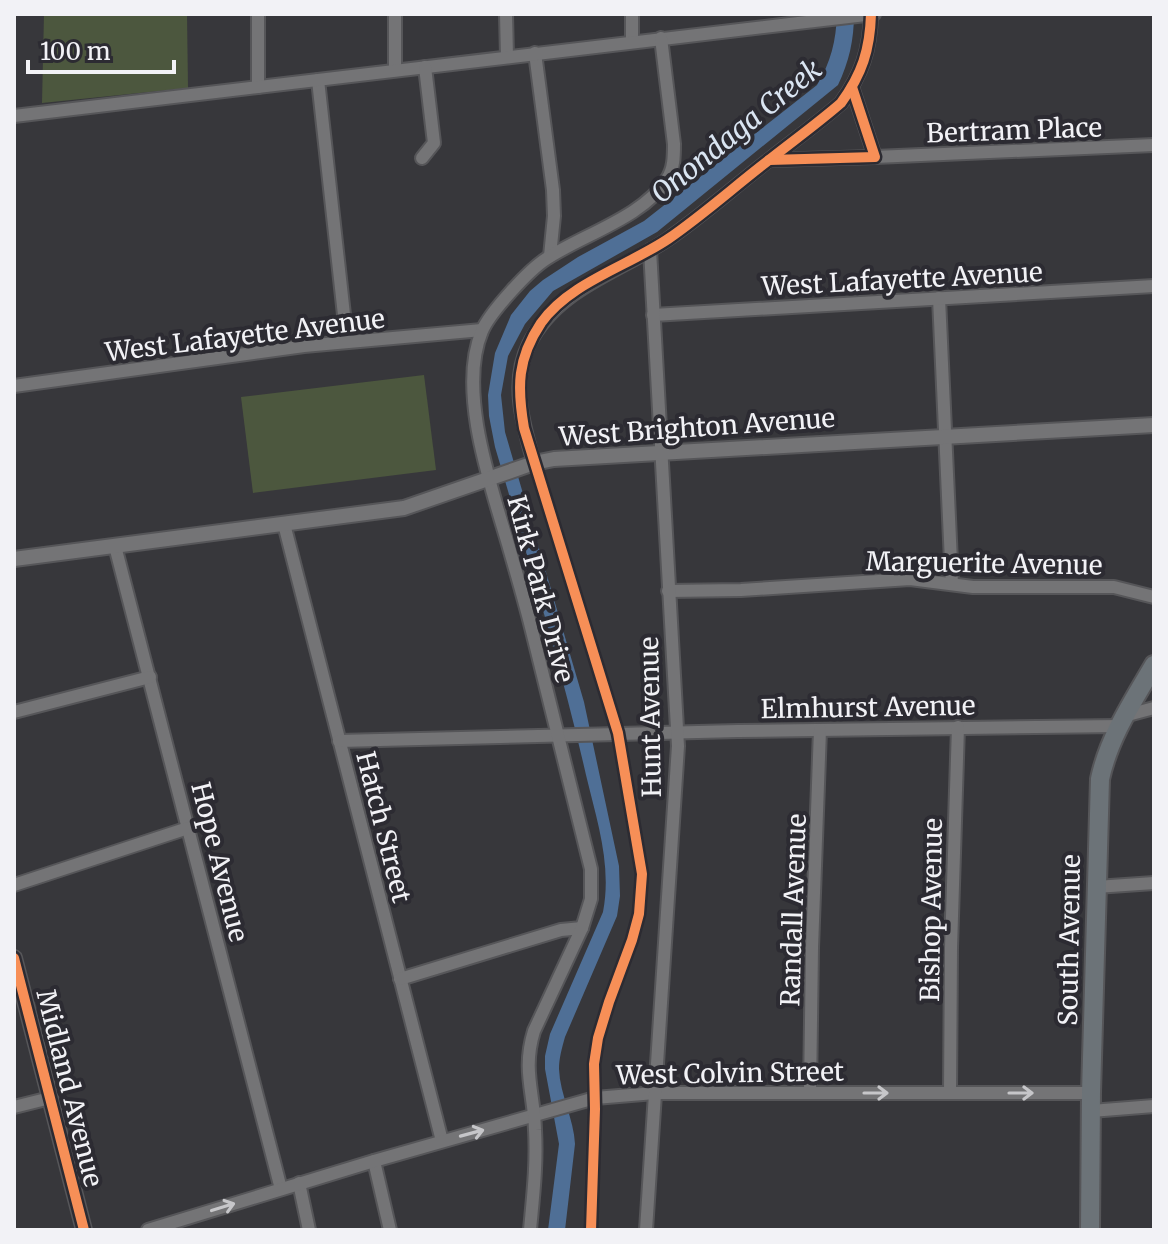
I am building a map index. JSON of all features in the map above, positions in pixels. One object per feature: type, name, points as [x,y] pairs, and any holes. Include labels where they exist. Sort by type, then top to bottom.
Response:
[{"type":"main road","name":"South Avenue","points":[[1090,1230],[1100,779],[1104,761],[1122,721],[1153,673]]},
{"type":"street","points":[[258,14],[258,87]]},
{"type":"street","points":[[395,14],[395,70]]},
{"type":"street","points":[[506,14],[507,57]]},
{"type":"street","points":[[632,14],[632,42]]},
{"type":"street","points":[[14,116],[632,42],[775,20],[831,20],[869,15],[867,52],[859,76],[841,103],[668,239],[566,298],[543,321],[529,343],[519,378],[519,402],[528,465]]},
{"type":"street","name":"Kirk Park Drive","points":[[530,1230],[535,1176],[534,1116],[528,1076],[530,1047],[534,1031],[582,928],[591,899],[591,869],[564,736],[530,625],[493,477],[481,453],[474,396],[477,346],[489,318],[529,273],[550,256],[638,207],[657,192],[668,178],[674,158],[674,144],[661,38]]},
{"type":"street","points":[[535,53],[553,190],[550,256]]},
{"type":"street","points":[[422,158],[434,143],[425,67]]},
{"type":"street","points":[[318,80],[347,342]]},
{"type":"street","points":[[852,87],[875,157]]},
{"type":"street","name":"Bertram Place","points":[[769,160],[1154,145]]},
{"type":"street","name":"Hunt Avenue","points":[[646,1230],[677,777],[650,250]]},
{"type":"street","name":"West Lafayette Avenue","points":[[653,315],[1154,286]]},
{"type":"street","points":[[939,298],[952,584]]},
{"type":"street","name":"West Lafayette Avenue","points":[[14,386],[347,342],[482,330]]},
{"type":"street","name":"West Brighton Avenue","points":[[14,559],[404,508],[554,459],[1154,425]]},
{"type":"street","name":"Hatch Street","points":[[284,524],[442,1141]]},
{"type":"street","name":"Hope Avenue","points":[[115,546],[281,1189]]},
{"type":"street","name":"Marguerite Avenue","points":[[668,591],[741,590],[910,579],[973,587],[1114,587],[1154,597]]},
{"type":"street","points":[[14,712],[150,677]]},
{"type":"street","name":"Elmhurst Avenue","points":[[564,736],[1122,721],[1154,708]]},
{"type":"street","name":"Bishop Avenue","points":[[950,1093],[958,727]]},
{"type":"street","name":"Randall Avenue","points":[[810,1092],[820,730]]},
{"type":"street","points":[[339,741],[564,736]]},
{"type":"street","points":[[14,885],[188,828]]},
{"type":"street","points":[[1096,887],[1154,883]]},
{"type":"street","points":[[400,979],[561,930],[582,928]]},
{"type":"street","name":"Midland Avenue","points":[[14,959],[84,1230]]},
{"type":"street","name":"West Colvin Street","points":[[148,1230],[595,1098],[655,1093],[950,1093],[1154,1106]]},
{"type":"street","points":[[14,1107],[50,1098]]},
{"type":"street","points":[[374,1161],[390,1230]]},
{"type":"street","points":[[299,1183],[309,1230]]},
{"type":"green space","points":[[44,14],[187,14],[188,88],[42,103]]},
{"type":"green space","points":[[424,375],[436,470],[253,493],[241,397]]},
{"type":"water","points":[[837,14],[854,14],[850,51],[838,85],[657,232],[553,291],[525,324],[508,356],[501,395],[505,432],[584,702],[619,866],[617,916],[561,1053],[560,1079],[575,1144],[565,1230],[548,1230],[559,1144],[545,1056],[550,1034],[603,912],[606,877],[599,826],[566,693],[495,447],[488,395],[495,353],[511,315],[543,280],[644,221],[817,85],[832,51]]},
{"type":"cycle path","points":[[591,1230],[594,1064],[598,1038],[639,914],[642,874],[618,733],[524,428],[520,399],[523,361],[541,323],[567,297],[668,239],[841,103],[864,61],[871,14]]},
{"type":"cycle path","points":[[769,160],[875,157],[852,87]]},
{"type":"cycle path","points":[[14,958],[84,1230]]},
{"type":"water label","name":"Onondaga Creek","points":[[736,131]]}]
